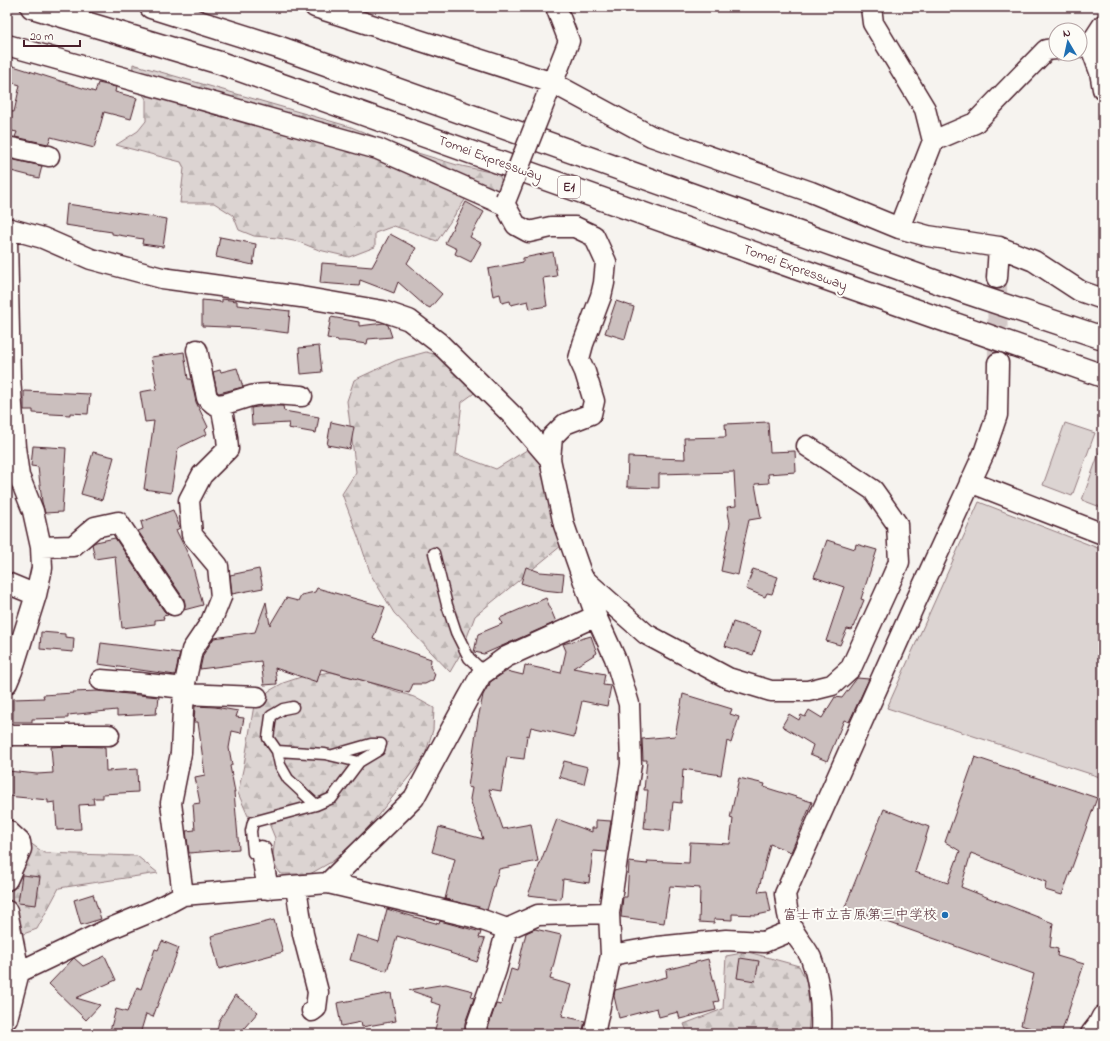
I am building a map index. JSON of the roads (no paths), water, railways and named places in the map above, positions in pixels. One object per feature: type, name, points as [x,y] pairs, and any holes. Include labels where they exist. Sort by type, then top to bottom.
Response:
[{"type":"main road","name":"Tomei Expressway","points":[[32,7],[220,63],[1103,376]]},
{"type":"main road","name":"E1","points":[[151,7],[278,47],[965,292],[1103,338]]},
{"type":"main road","points":[[1092,1034],[1099,1026],[1103,1017]]},
{"type":"street","points":[[315,7],[549,90],[651,136],[811,192],[898,228],[928,236],[999,247],[1034,261],[1080,291],[1103,299]]},
{"type":"street","points":[[505,202],[569,41],[556,7]]},
{"type":"street","points":[[871,7],[873,24],[925,110],[932,141],[898,228]]},
{"type":"street","points":[[1088,42],[1103,25]]},
{"type":"street","points":[[7,45],[378,148],[505,202],[516,225],[529,232],[551,227],[575,227],[594,236],[606,262],[604,282],[601,296],[579,359],[585,372],[594,401],[591,414],[565,424],[552,437],[550,459],[564,525],[596,616],[615,658],[628,704],[631,764],[609,913],[611,954],[594,1034]]},
{"type":"street","points":[[932,141],[975,123],[1046,50],[1048,50]]},
{"type":"street","points":[[1088,51],[1100,72],[1103,89]]},
{"type":"street","points":[[7,147],[49,156]]},
{"type":"street","points":[[7,228],[43,238],[91,259],[162,278],[301,297],[376,310],[409,320],[439,343],[514,416],[550,459]]},
{"type":"street","points":[[7,239],[10,378],[15,446],[13,476],[33,511],[40,547],[42,568],[36,595],[9,674]]},
{"type":"street","points":[[997,278],[999,247]]},
{"type":"street","points":[[197,350],[207,398],[214,404],[221,404],[252,396],[270,394],[302,396]]},
{"type":"street","points":[[821,1034],[822,1019],[818,986],[811,958],[793,930],[788,915],[785,894],[984,453],[997,414],[998,363]]},
{"type":"street","points":[[183,895],[171,803],[181,753],[184,691],[192,650],[211,622],[221,596],[218,566],[192,535],[189,500],[202,475],[228,448],[221,404]]},
{"type":"street","points":[[584,579],[646,634],[728,678],[770,691],[808,690],[832,685],[851,668],[888,588],[898,562],[897,524],[873,490],[807,446]]},
{"type":"street","points":[[970,482],[1103,534]]},
{"type":"street","points":[[40,547],[73,546],[95,527],[118,522],[174,605]]},
{"type":"street","points":[[7,583],[36,595]]},
{"type":"street","points":[[328,883],[414,798],[481,675],[506,657],[596,616]]},
{"type":"street","points":[[101,680],[139,683],[184,691],[257,697]]},
{"type":"street","points":[[7,735],[109,735]]},
{"type":"street","points":[[7,830],[20,842],[21,849],[7,880]]},
{"type":"street","points":[[261,851],[268,889]]},
{"type":"street","points":[[19,972],[102,932],[155,910],[183,895],[296,887],[328,883],[476,918],[507,929],[538,914],[609,913]]},
{"type":"street","points":[[296,887],[303,934],[318,992],[316,1008],[312,1011]]},
{"type":"street","points":[[7,911],[19,972],[7,1019]]},
{"type":"street","points":[[477,1034],[476,1027],[496,970],[507,929]]},
{"type":"street","points":[[611,954],[657,946],[726,940],[764,942],[793,930]]},
{"type":"lane","points":[[434,553],[447,606],[456,632],[469,658],[485,673]]},
{"type":"lane","points":[[293,708],[283,709],[271,716],[268,738],[277,751],[280,765],[288,779],[316,805]]},
{"type":"lane","points":[[261,851],[252,853],[251,831],[253,822],[316,805],[332,798],[359,762],[379,750],[381,744],[371,744],[332,756]]},
{"type":"lane","points":[[277,751],[325,754],[359,762]]},
{"type":"tunnel","points":[[997,278],[998,363]]},
{"type":"place","name":"富士市立吉原第三中学校","points":[[945,915]]}]
